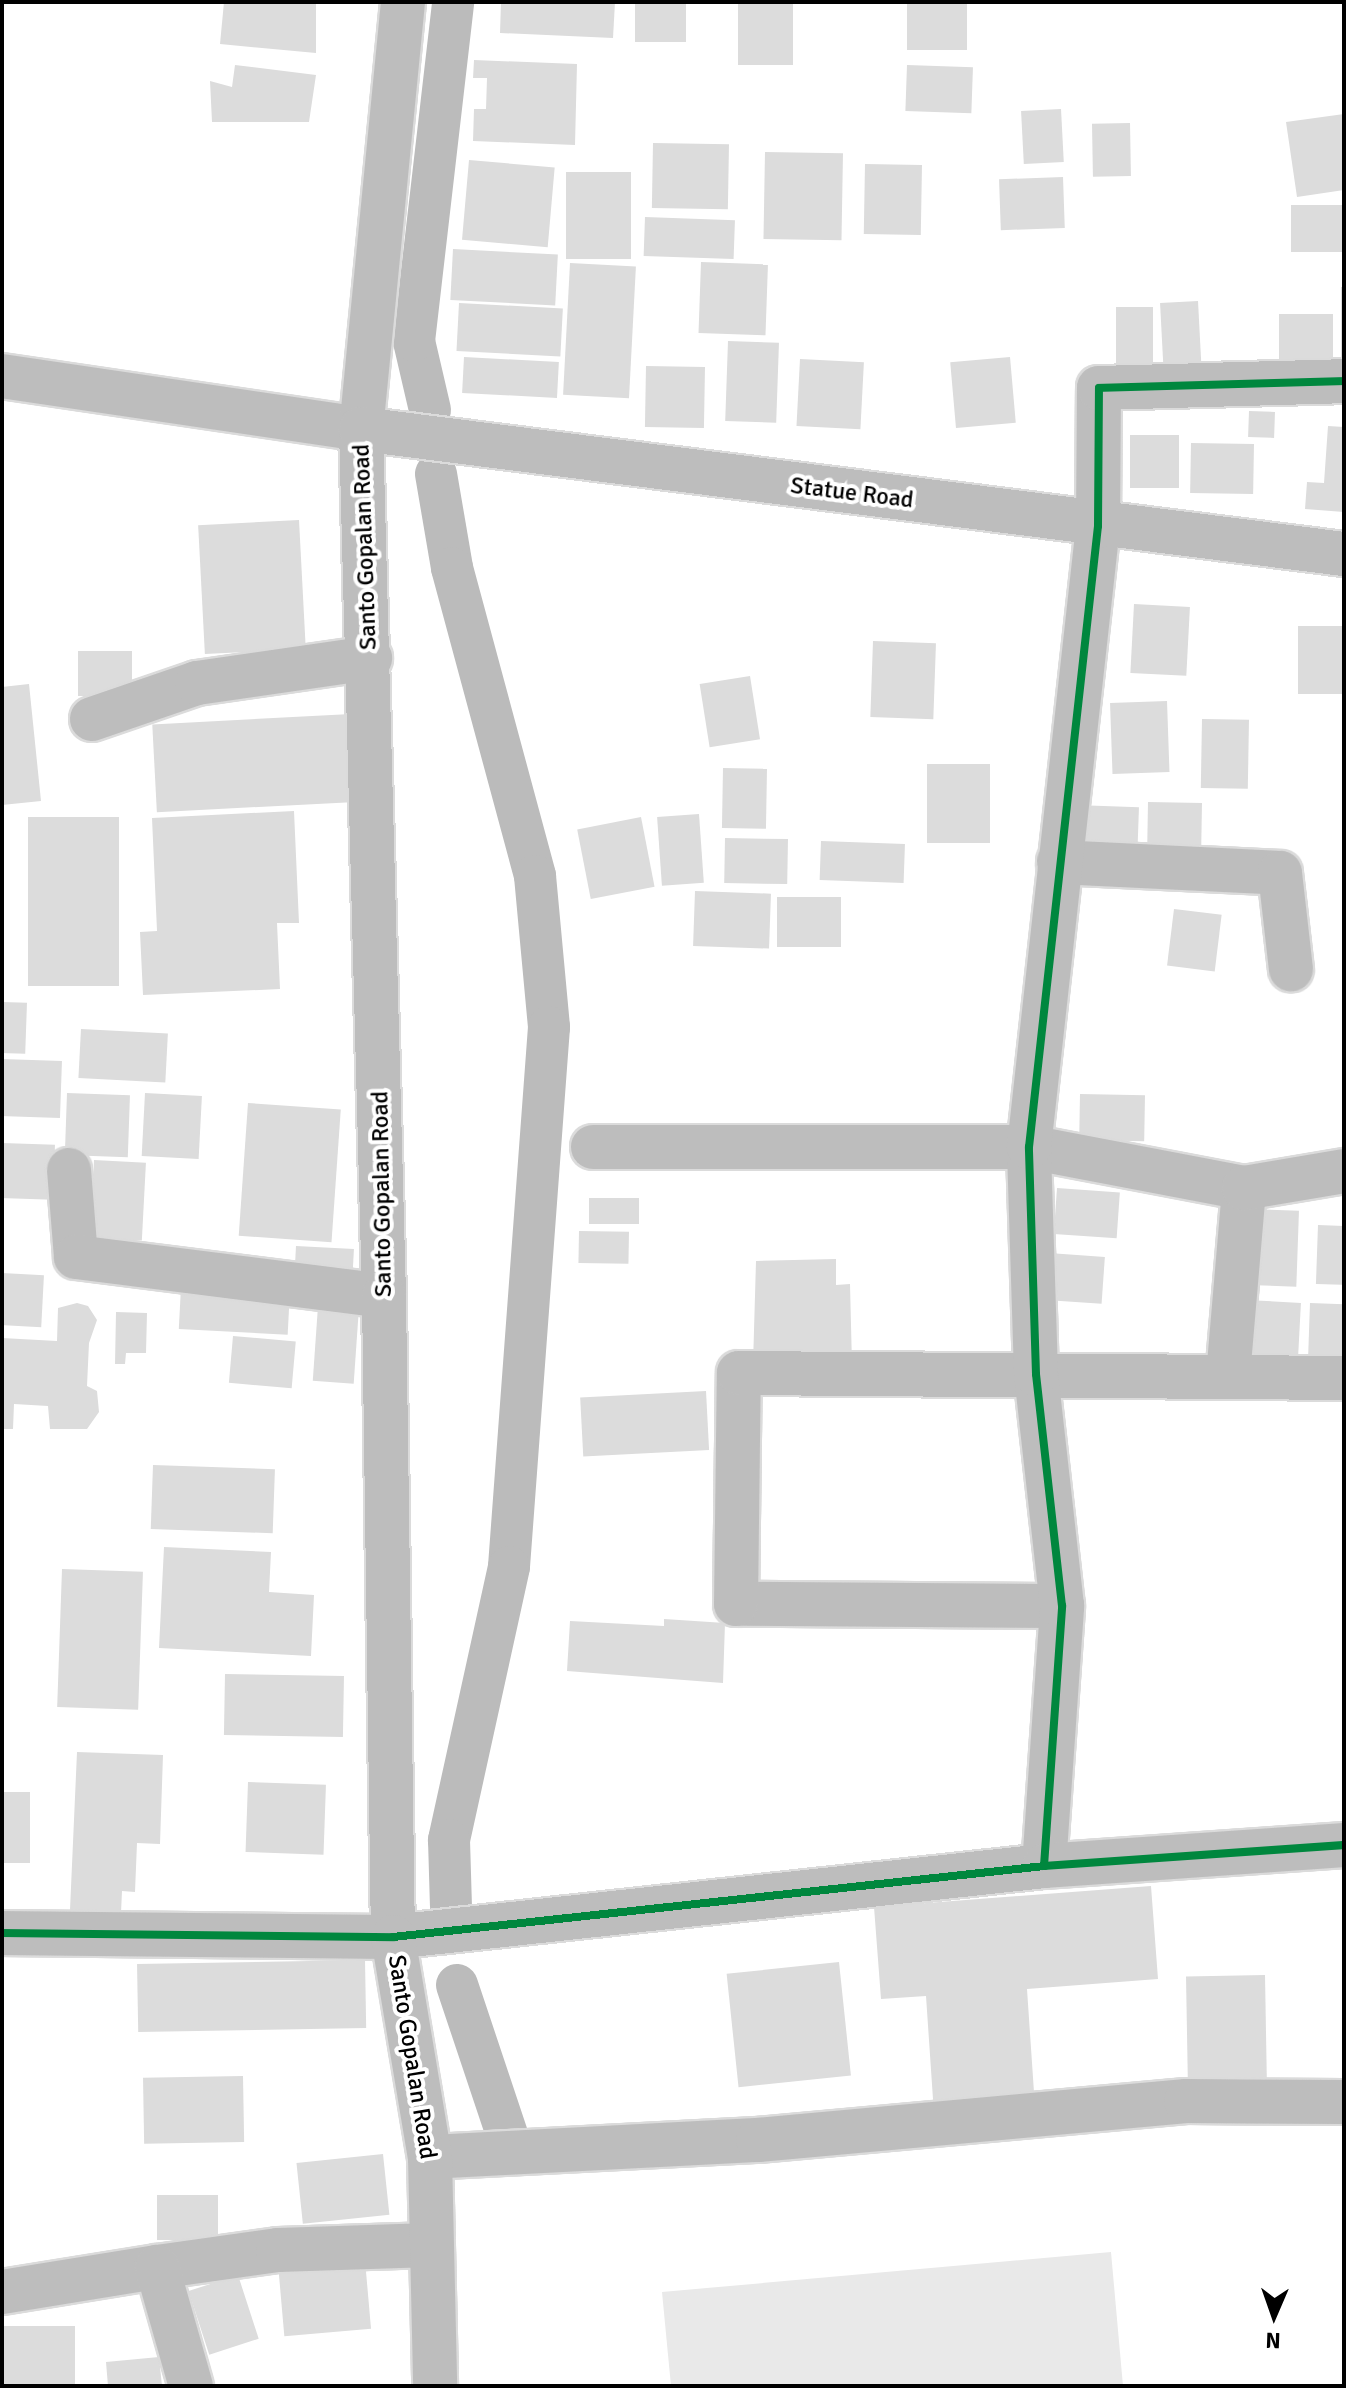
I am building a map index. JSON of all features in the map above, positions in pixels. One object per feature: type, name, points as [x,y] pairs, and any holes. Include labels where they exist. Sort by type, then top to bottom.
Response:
[{"type":"street","name":"Santo Gopalan Road","points":[[403,2],[361,429],[370,658],[384,1296],[393,1937],[430,2157],[435,2386]]},
{"type":"street","name":"Statue Road","points":[[2,376],[361,429],[1098,526],[1344,554]]},
{"type":"street","points":[[1044,1866],[1062,1606],[1036,1374],[1029,1147],[1098,526],[1099,388],[1344,381]]},
{"type":"street","points":[[92,719],[197,683],[370,658]]},
{"type":"street","points":[[1059,862],[1280,873],[1291,969]]},
{"type":"street","points":[[593,1147],[1029,1147],[1244,1188],[1344,1171]]},
{"type":"street","points":[[69,1170],[76,1257],[384,1296]]},
{"type":"street","points":[[1228,1376],[1244,1188]]},
{"type":"street","points":[[1062,1606],[736,1604],[739,1373],[1344,1378]]},
{"type":"street","points":[[2,1933],[393,1937],[1044,1866],[1344,1845]]},
{"type":"street","points":[[430,2157],[758,2140],[1186,2101],[1344,2102]]},
{"type":"street","points":[[2,2292],[278,2250],[431,2245]]},
{"type":"street","points":[[157,2267],[191,2386]]},
{"type":"shaded area","points":[[1111,2252],[1123,2386],[671,2386],[662,2292]]},
{"type":"building","points":[[224,2],[316,2],[316,53],[220,44]]},
{"type":"building","points":[[501,2],[615,2],[613,38],[500,33]]},
{"type":"building","points":[[635,2],[686,2],[686,42],[635,42]]},
{"type":"building","points":[[738,2],[793,2],[793,65],[738,65]]},
{"type":"building","points":[[907,2],[967,2],[967,50],[907,50]]},
{"type":"building","points":[[474,60],[577,64],[575,145],[473,141],[474,109],[486,109],[487,78],[473,78]]},
{"type":"building","points":[[235,65],[316,75],[309,122],[212,122],[210,81],[232,87]]},
{"type":"building","points":[[907,65],[973,67],[971,113],[905,111]]},
{"type":"building","points":[[1061,109],[1064,162],[1024,164],[1021,111]]},
{"type":"building","points":[[1344,114],[1344,190],[1297,197],[1286,122]]},
{"type":"building","points":[[1130,123],[1131,176],[1093,177],[1092,124]]},
{"type":"building","points":[[653,143],[729,144],[728,209],[652,208]]},
{"type":"building","points":[[765,152],[843,153],[841,240],[763,239]]},
{"type":"building","points":[[469,160],[555,167],[548,247],[462,240]]},
{"type":"building","points":[[865,164],[922,165],[921,235],[864,234]]},
{"type":"building","points":[[566,172],[631,172],[631,259],[566,259]]},
{"type":"building","points":[[1063,177],[1065,228],[1001,230],[999,179]]},
{"type":"building","points":[[1291,205],[1344,205],[1344,252],[1291,252]]},
{"type":"building","points":[[645,217],[735,220],[734,259],[644,256]]},
{"type":"building","points":[[453,249],[558,254],[555,305],[450,300]]},
{"type":"building","points":[[701,262],[768,264],[765,335],[699,333]]},
{"type":"building","points":[[570,263],[636,266],[629,398],[563,395]]},
{"type":"building","points":[[1341,287],[1344,287],[1344,374],[1341,374]]},
{"type":"building","points":[[1198,301],[1202,373],[1164,375],[1160,303]]},
{"type":"building","points":[[459,303],[563,308],[560,356],[456,351]]},
{"type":"building","points":[[1116,307],[1153,307],[1153,374],[1116,374]]},
{"type":"building","points":[[1279,314],[1333,314],[1333,371],[1279,371]]},
{"type":"building","points":[[728,341],[779,343],[776,423],[725,421]]},
{"type":"building","points":[[464,357],[559,362],[557,398],[462,393]]},
{"type":"building","points":[[1010,357],[1016,423],[956,428],[950,362]]},
{"type":"building","points":[[800,359],[864,362],[860,429],[796,426]]},
{"type":"building","points":[[646,366],[705,367],[704,428],[645,427]]},
{"type":"building","points":[[1249,411],[1275,412],[1274,438],[1248,437]]},
{"type":"building","points":[[1328,426],[1344,427],[1344,512],[1305,509],[1307,482],[1324,483]]},
{"type":"building","points":[[1130,435],[1179,435],[1179,488],[1130,488]]},
{"type":"building","points":[[1191,443],[1254,444],[1253,494],[1190,493]]},
{"type":"building","points":[[299,520],[306,649],[205,654],[198,525]]},
{"type":"building","points":[[1134,604],[1190,607],[1186,676],[1130,673]]},
{"type":"building","points":[[1298,626],[1344,626],[1344,694],[1298,694]]},
{"type":"building","points":[[873,641],[936,643],[933,719],[870,717]]},
{"type":"building","points":[[78,651],[132,651],[132,696],[78,696]]},
{"type":"building","points":[[750,676],[760,739],[710,747],[700,684]]},
{"type":"building","points":[[29,684],[41,801],[2,805],[2,687]]},
{"type":"building","points":[[1167,701],[1169,772],[1113,774],[1110,703]]},
{"type":"building","points":[[351,714],[356,802],[157,812],[152,724]]},
{"type":"building","points":[[1202,719],[1249,720],[1248,789],[1201,788]]},
{"type":"building","points":[[927,764],[990,764],[990,843],[927,843]]},
{"type":"building","points":[[723,768],[767,769],[766,829],[722,828]]},
{"type":"building","points":[[1148,802],[1202,803],[1201,851],[1147,850]]},
{"type":"building","points":[[1075,805],[1139,807],[1137,857],[1073,855]]},
{"type":"building","points":[[294,811],[299,923],[277,923],[280,989],[143,995],[140,932],[157,931],[152,818]]},
{"type":"building","points":[[699,814],[704,883],[662,886],[657,817]]},
{"type":"building","points":[[28,817],[119,817],[119,986],[28,986]]},
{"type":"building","points":[[641,817],[655,887],[591,899],[577,829]]},
{"type":"building","points":[[725,838],[788,839],[787,884],[724,883]]},
{"type":"building","points":[[821,841],[905,844],[904,883],[820,880]]},
{"type":"building","points":[[695,891],[771,894],[769,949],[693,946]]},
{"type":"building","points":[[777,897],[841,897],[841,947],[777,947]]},
{"type":"building","points":[[1174,909],[1222,915],[1215,971],[1167,966]]},
{"type":"building","points":[[2,1002],[27,1003],[25,1054],[2,1053]]},
{"type":"building","points":[[81,1029],[168,1034],[165,1082],[78,1078]]},
{"type":"building","points":[[2,1059],[62,1061],[60,1118],[2,1116]]},
{"type":"building","points":[[67,1093],[130,1095],[128,1157],[65,1155]]},
{"type":"building","points":[[145,1093],[202,1096],[199,1159],[142,1156]]},
{"type":"building","points":[[1080,1094],[1145,1095],[1144,1141],[1079,1140]]},
{"type":"building","points":[[248,1103],[341,1109],[331,1242],[239,1236]]},
{"type":"building","points":[[2,1143],[55,1145],[53,1200],[2,1198]]},
{"type":"building","points":[[94,1160],[146,1163],[142,1241],[90,1238]]},
{"type":"building","points":[[1057,1188],[1120,1192],[1117,1238],[1054,1234]]},
{"type":"building","points":[[589,1198],[639,1198],[639,1224],[589,1224]]},
{"type":"building","points":[[1251,1209],[1299,1211],[1296,1287],[1248,1285]]},
{"type":"building","points":[[1318,1225],[1344,1226],[1342,1285],[1316,1284]]},
{"type":"building","points":[[579,1231],[629,1232],[628,1264],[578,1263]]},
{"type":"building","points":[[296,1246],[354,1249],[352,1277],[295,1274]]},
{"type":"building","points":[[1049,1253],[1105,1257],[1102,1304],[1046,1300]]},
{"type":"building","points":[[836,1259],[836,1285],[850,1284],[852,1365],[753,1365],[756,1261]]},
{"type":"building","points":[[2,1273],[44,1275],[41,1327],[2,1325]]},
{"type":"building","points":[[181,1287],[290,1293],[288,1335],[179,1329]]},
{"type":"building","points":[[1246,1300],[1301,1303],[1298,1359],[1243,1356]]},
{"type":"building","points":[[77,1303],[88,1306],[97,1320],[89,1343],[87,1386],[97,1391],[99,1412],[87,1429],[50,1429],[48,1406],[14,1404],[13,1429],[2,1429],[2,1338],[57,1341],[58,1308]]},
{"type":"building","points":[[1310,1303],[1344,1304],[1342,1363],[1308,1362]]},
{"type":"building","points":[[318,1306],[359,1309],[354,1384],[313,1381]]},
{"type":"building","points":[[116,1312],[147,1313],[146,1353],[126,1353],[125,1364],[115,1364]]},
{"type":"building","points":[[233,1336],[296,1341],[292,1388],[229,1383]]},
{"type":"building","points":[[706,1391],[709,1450],[583,1457],[580,1398]]},
{"type":"building","points":[[153,1465],[275,1469],[273,1533],[151,1529]]},
{"type":"building","points":[[164,1547],[271,1552],[269,1592],[314,1595],[311,1656],[159,1648]]},
{"type":"building","points":[[62,1569],[143,1572],[138,1710],[57,1707]]},
{"type":"building","points":[[664,1619],[725,1623],[723,1683],[567,1671],[570,1621],[664,1626]]},
{"type":"building","points":[[225,1674],[344,1676],[343,1737],[224,1735]]},
{"type":"building","points":[[77,1752],[163,1755],[160,1844],[137,1843],[135,1892],[122,1891],[121,1913],[70,1910]]},
{"type":"building","points":[[248,1782],[326,1785],[324,1855],[246,1852]]},
{"type":"building","points":[[2,1792],[30,1792],[30,1863],[2,1863]]},
{"type":"building","points":[[1151,1886],[1158,1979],[1027,1989],[1035,2107],[934,2114],[926,1996],[881,1999],[874,1907]]},
{"type":"building","points":[[365,1960],[366,2028],[138,2032],[137,1964]]},
{"type":"building","points":[[839,1962],[851,2075],[739,2087],[727,1974]]},
{"type":"building","points":[[1265,1975],[1267,2093],[1188,2094],[1186,1976]]},
{"type":"building","points":[[243,2076],[244,2142],[144,2144],[143,2078]]},
{"type":"building","points":[[383,2154],[389,2215],[303,2224],[296,2163]]},
{"type":"building","points":[[157,2195],[218,2195],[218,2240],[157,2240]]},
{"type":"building","points":[[365,2260],[371,2329],[284,2336],[278,2268]]},
{"type":"building","points":[[238,2275],[259,2339],[209,2355],[189,2291]]},
{"type":"building","points":[[2,2326],[75,2326],[75,2386],[2,2386]]},
{"type":"building","points":[[159,2357],[162,2386],[108,2386],[106,2362]]},
{"type":"waterway","points":[[430,410],[414,341],[453,2]]},
{"type":"waterway","points":[[436,474],[452,568],[535,876],[549,1027],[509,1567],[449,1840],[451,1906]]},
{"type":"waterway","points":[[457,1985],[509,2140]]},
{"type":"cycle path","points":[[1044,1866],[1062,1606],[1036,1374],[1029,1147],[1098,526],[1099,388],[1344,381]]},
{"type":"cycle path","points":[[2,1933],[393,1937],[1044,1866],[1344,1845]]}]
